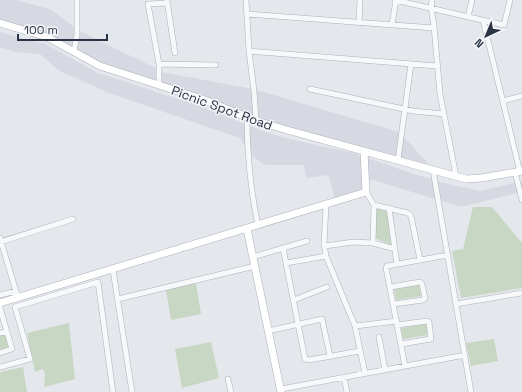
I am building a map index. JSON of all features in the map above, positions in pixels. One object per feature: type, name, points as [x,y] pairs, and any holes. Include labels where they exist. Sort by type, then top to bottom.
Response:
[{"type":"street","points":[[74,51],[77,35],[77,0]]},
{"type":"street","points":[[246,0],[249,51],[256,120]]},
{"type":"street","points":[[359,23],[360,0]]},
{"type":"street","points":[[392,25],[396,0],[504,25],[510,0]]},
{"type":"street","points":[[432,0],[431,8],[440,94],[456,176]]},
{"type":"street","points":[[468,17],[472,0]]},
{"type":"street","points":[[159,85],[159,64],[148,4],[167,1],[175,53]]},
{"type":"street","points":[[247,14],[434,28]]},
{"type":"street","points":[[483,20],[519,172],[522,200]]},
{"type":"street","name":"Picnic Spot Road","points":[[0,23],[47,38],[100,66],[202,99],[247,117],[287,130],[466,179],[519,172]]},
{"type":"street","points":[[249,51],[437,66]]},
{"type":"street","points":[[159,64],[216,65]]},
{"type":"street","points":[[398,160],[410,64]]},
{"type":"street","points":[[310,89],[405,110],[444,114]]},
{"type":"street","points":[[503,101],[522,96]]},
{"type":"street","points":[[247,117],[248,162],[251,194],[258,226]]},
{"type":"street","points":[[364,151],[366,192],[374,205],[373,243]]},
{"type":"street","points":[[433,170],[471,392]]},
{"type":"street","points":[[0,295],[17,294],[113,270],[366,192]]},
{"type":"street","points":[[326,205],[326,256],[356,326],[365,373]]},
{"type":"street","points":[[374,205],[408,213],[411,216],[420,260]]},
{"type":"street","points":[[389,208],[397,264]]},
{"type":"street","points":[[17,294],[0,240],[73,219]]},
{"type":"street","points":[[247,229],[281,390],[465,355]]},
{"type":"street","points":[[253,257],[307,241]]},
{"type":"street","points":[[325,246],[352,242],[373,243],[395,249]]},
{"type":"street","points":[[283,248],[305,359],[309,360],[360,351]]},
{"type":"street","points":[[405,366],[386,268],[387,266],[448,255]]},
{"type":"street","points":[[286,263],[326,256]]},
{"type":"street","points":[[118,299],[255,266]]},
{"type":"street","points":[[113,270],[132,392]]},
{"type":"street","points":[[0,367],[30,359],[15,307],[98,282],[113,392]]},
{"type":"street","points":[[390,287],[420,282],[422,284],[425,298],[423,300],[394,304]]},
{"type":"street","points":[[294,300],[328,287]]},
{"type":"street","points":[[456,304],[522,293]]},
{"type":"street","points":[[0,304],[17,294]]},
{"type":"street","points":[[0,308],[12,350],[0,353]]},
{"type":"street","points":[[268,331],[322,318],[330,356]]},
{"type":"street","points":[[356,326],[429,322],[431,339],[401,344]]},
{"type":"street","points":[[0,333],[7,332]]},
{"type":"street","points":[[379,337],[385,370]]},
{"type":"street","points":[[344,377],[347,392]]},
{"type":"street","points":[[228,379],[231,392]]},
{"type":"shaded area","points":[[0,0],[16,0],[50,9],[81,32],[166,73],[253,89],[399,132],[428,163],[424,165],[269,123],[101,64],[76,51],[0,22]]},
{"type":"shaded area","points":[[0,32],[31,41],[44,43],[98,73],[200,106],[262,131],[289,139],[353,153],[414,174],[452,185],[481,191],[522,182],[522,193],[461,207],[370,180],[368,192],[336,204],[329,176],[306,178],[304,165],[265,165],[251,155],[240,138],[109,93],[58,70],[40,54],[16,52],[0,47]]},
{"type":"green space","points":[[473,207],[492,207],[522,243],[522,288],[461,298],[452,251],[463,249]]},
{"type":"green space","points":[[376,208],[387,211],[391,245],[375,238]]},
{"type":"green space","points":[[196,283],[201,314],[171,320],[166,290]]},
{"type":"green space","points":[[419,285],[421,296],[396,300],[394,289]]},
{"type":"green space","points":[[69,323],[75,379],[44,387],[45,374],[43,369],[35,372],[27,333]]},
{"type":"green space","points":[[426,324],[428,335],[403,339],[401,328]]},
{"type":"green space","points":[[5,334],[9,349],[0,351],[0,336]]},
{"type":"green space","points":[[494,339],[498,361],[471,366],[466,343]]},
{"type":"green space","points":[[211,342],[219,378],[182,388],[175,349]]},
{"type":"green space","points":[[23,367],[27,392],[0,392],[0,372]]}]
